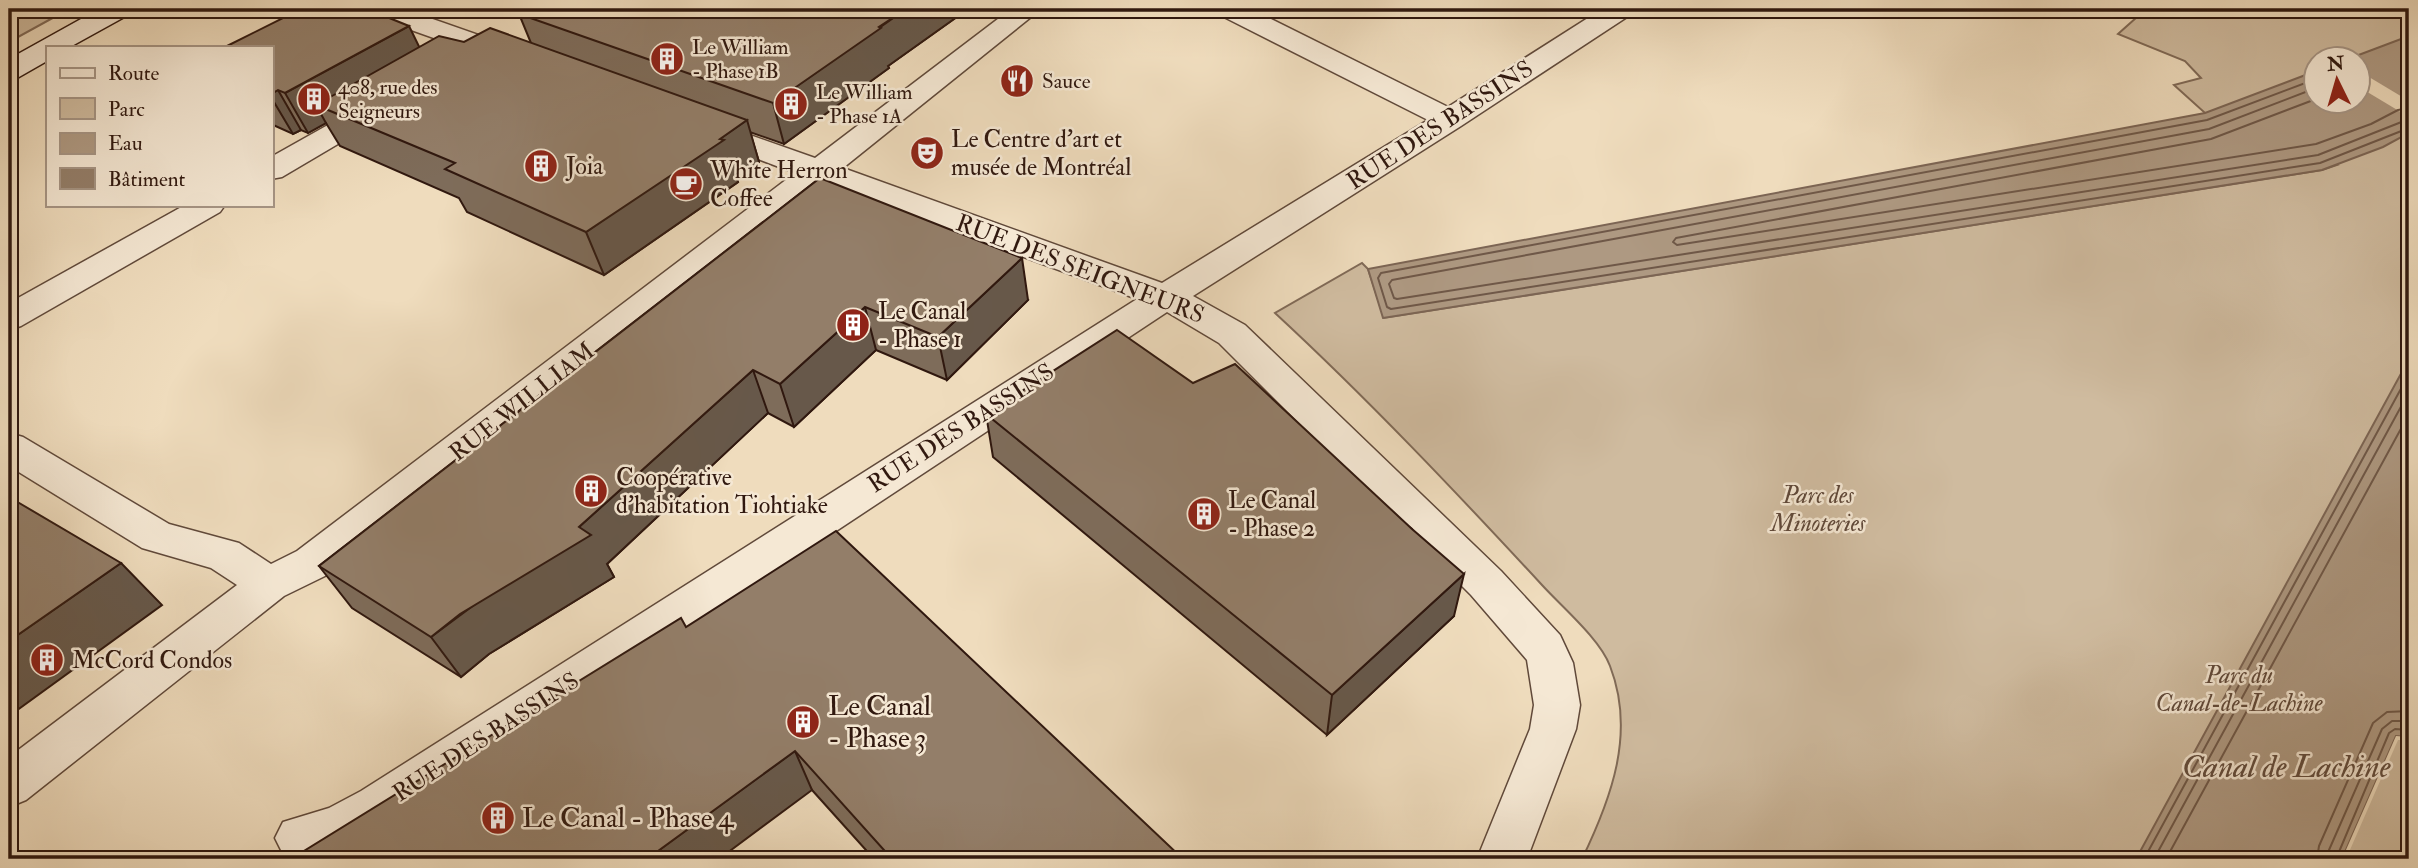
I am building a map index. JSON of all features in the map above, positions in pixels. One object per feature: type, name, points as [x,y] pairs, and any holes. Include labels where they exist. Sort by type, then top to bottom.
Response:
[{"type":"street","points":[[53,46],[118,9]]},
{"type":"street","points":[[379,9],[539,67]]},
{"type":"street","name":"RUE WILLIAM","points":[[9,785],[270,584],[312,564],[1028,9]]},
{"type":"street","points":[[1230,9],[1450,120]]},
{"type":"street","name":"RUE DES BASSINS","points":[[300,838],[337,829],[378,807],[1166,297],[1450,120],[1620,9]]},
{"type":"street","points":[[451,66],[485,47]]},
{"type":"street","points":[[9,71],[46,50]]},
{"type":"street","points":[[273,169],[405,93]]},
{"type":"street","name":"RUE DES SEIGNEURS","points":[[683,120],[1166,297],[1201,314],[1232,334],[1486,583],[1531,630],[1544,648],[1550,663],[1557,705],[1553,729],[1502,859]]},
{"type":"street","points":[[9,318],[207,206]]},
{"type":"street","points":[[13,455],[157,537],[224,555],[270,584]]},
{"type":"green space","points":[[9,9],[69,9],[9,42]]},
{"type":"green space","name":"Parc des Minoteries","points":[[2146,9],[2409,9],[2409,859],[1582,859],[1610,789],[1620,741],[1621,716],[1617,691],[1605,656],[1580,624],[1444,481],[1275,313],[1362,263],[1368,269],[1384,318],[2322,170],[2337,165],[2205,113],[2174,85],[2201,78],[2185,61],[2118,34]]},
{"type":"water","points":[[2409,36],[2409,133],[2383,147],[2322,170],[1383,318],[1368,269],[2205,113],[2302,76],[2302,116],[2372,116],[2372,50]]},
{"type":"water","name":"Canal de Lachine","points":[[2409,359],[2409,734],[2408,737],[2396,736],[2342,859],[2136,859]]},
{"type":"pier","points":[[2372,79],[2409,101],[2409,117],[2372,95]]},
{"type":"pier","points":[[2409,734],[2409,740],[2398,740],[2346,859],[2342,859],[2396,736],[2408,737]]},
{"type":"building","points":[[301,9],[367,9],[409,26],[285,93],[278,90],[273,93],[273,46],[227,46]]},
{"type":"building","points":[[528,9],[906,9],[773,103],[519,14]]},
{"type":"building","points":[[490,28],[747,120],[720,139],[724,140],[586,232],[445,169],[455,163],[316,105],[439,36],[464,42]]},
{"type":"building","points":[[820,178],[1022,258],[938,337],[865,307],[780,384],[753,370],[579,527],[591,535],[460,614],[431,637],[319,566]]},
{"type":"building","name":"Le Canal - Phase 2","points":[[1117,330],[1193,383],[1235,364],[1464,574],[1332,695],[986,414]]},
{"type":"building","points":[[9,497],[121,563],[9,641]]},
{"type":"building","name":"Le Canal - Phase 3","points":[[836,531],[1183,859],[892,859],[795,751],[647,859],[291,859],[681,618],[686,627]]},
{"type":"place","name":"Le William - Phase 1B","points":[[667,59]]},
{"type":"place","name":"Sauce","points":[[1017,81]]},
{"type":"place","name":"408, rue des Seigneurs","points":[[314,99]]},
{"type":"place","name":"Le William - Phase 1A","points":[[791,104]]},
{"type":"place","name":"Le Centre d'art et musée de Montréal","points":[[927,153]]},
{"type":"place","name":"Joia","points":[[541,166]]},
{"type":"place","name":"White Herron Coffee","points":[[686,184]]},
{"type":"place","name":"Le Canal - Phase 1","points":[[853,325]]},
{"type":"place","name":"Coopérative d'habitation Tiohtiake","points":[[591,491]]},
{"type":"place","name":"Le Canal - Phase 2","points":[[1204,514]]},
{"type":"place","name":"McCord Condos","points":[[47,660]]},
{"type":"place","name":"Le Canal - Phase 3","points":[[803,722]]},
{"type":"place","name":"Le Canal - Phase 4","points":[[498,818]]},
{"type":"park label","name":"Parc du Canal-de-Lachine","points":[[2239,689]]}]
